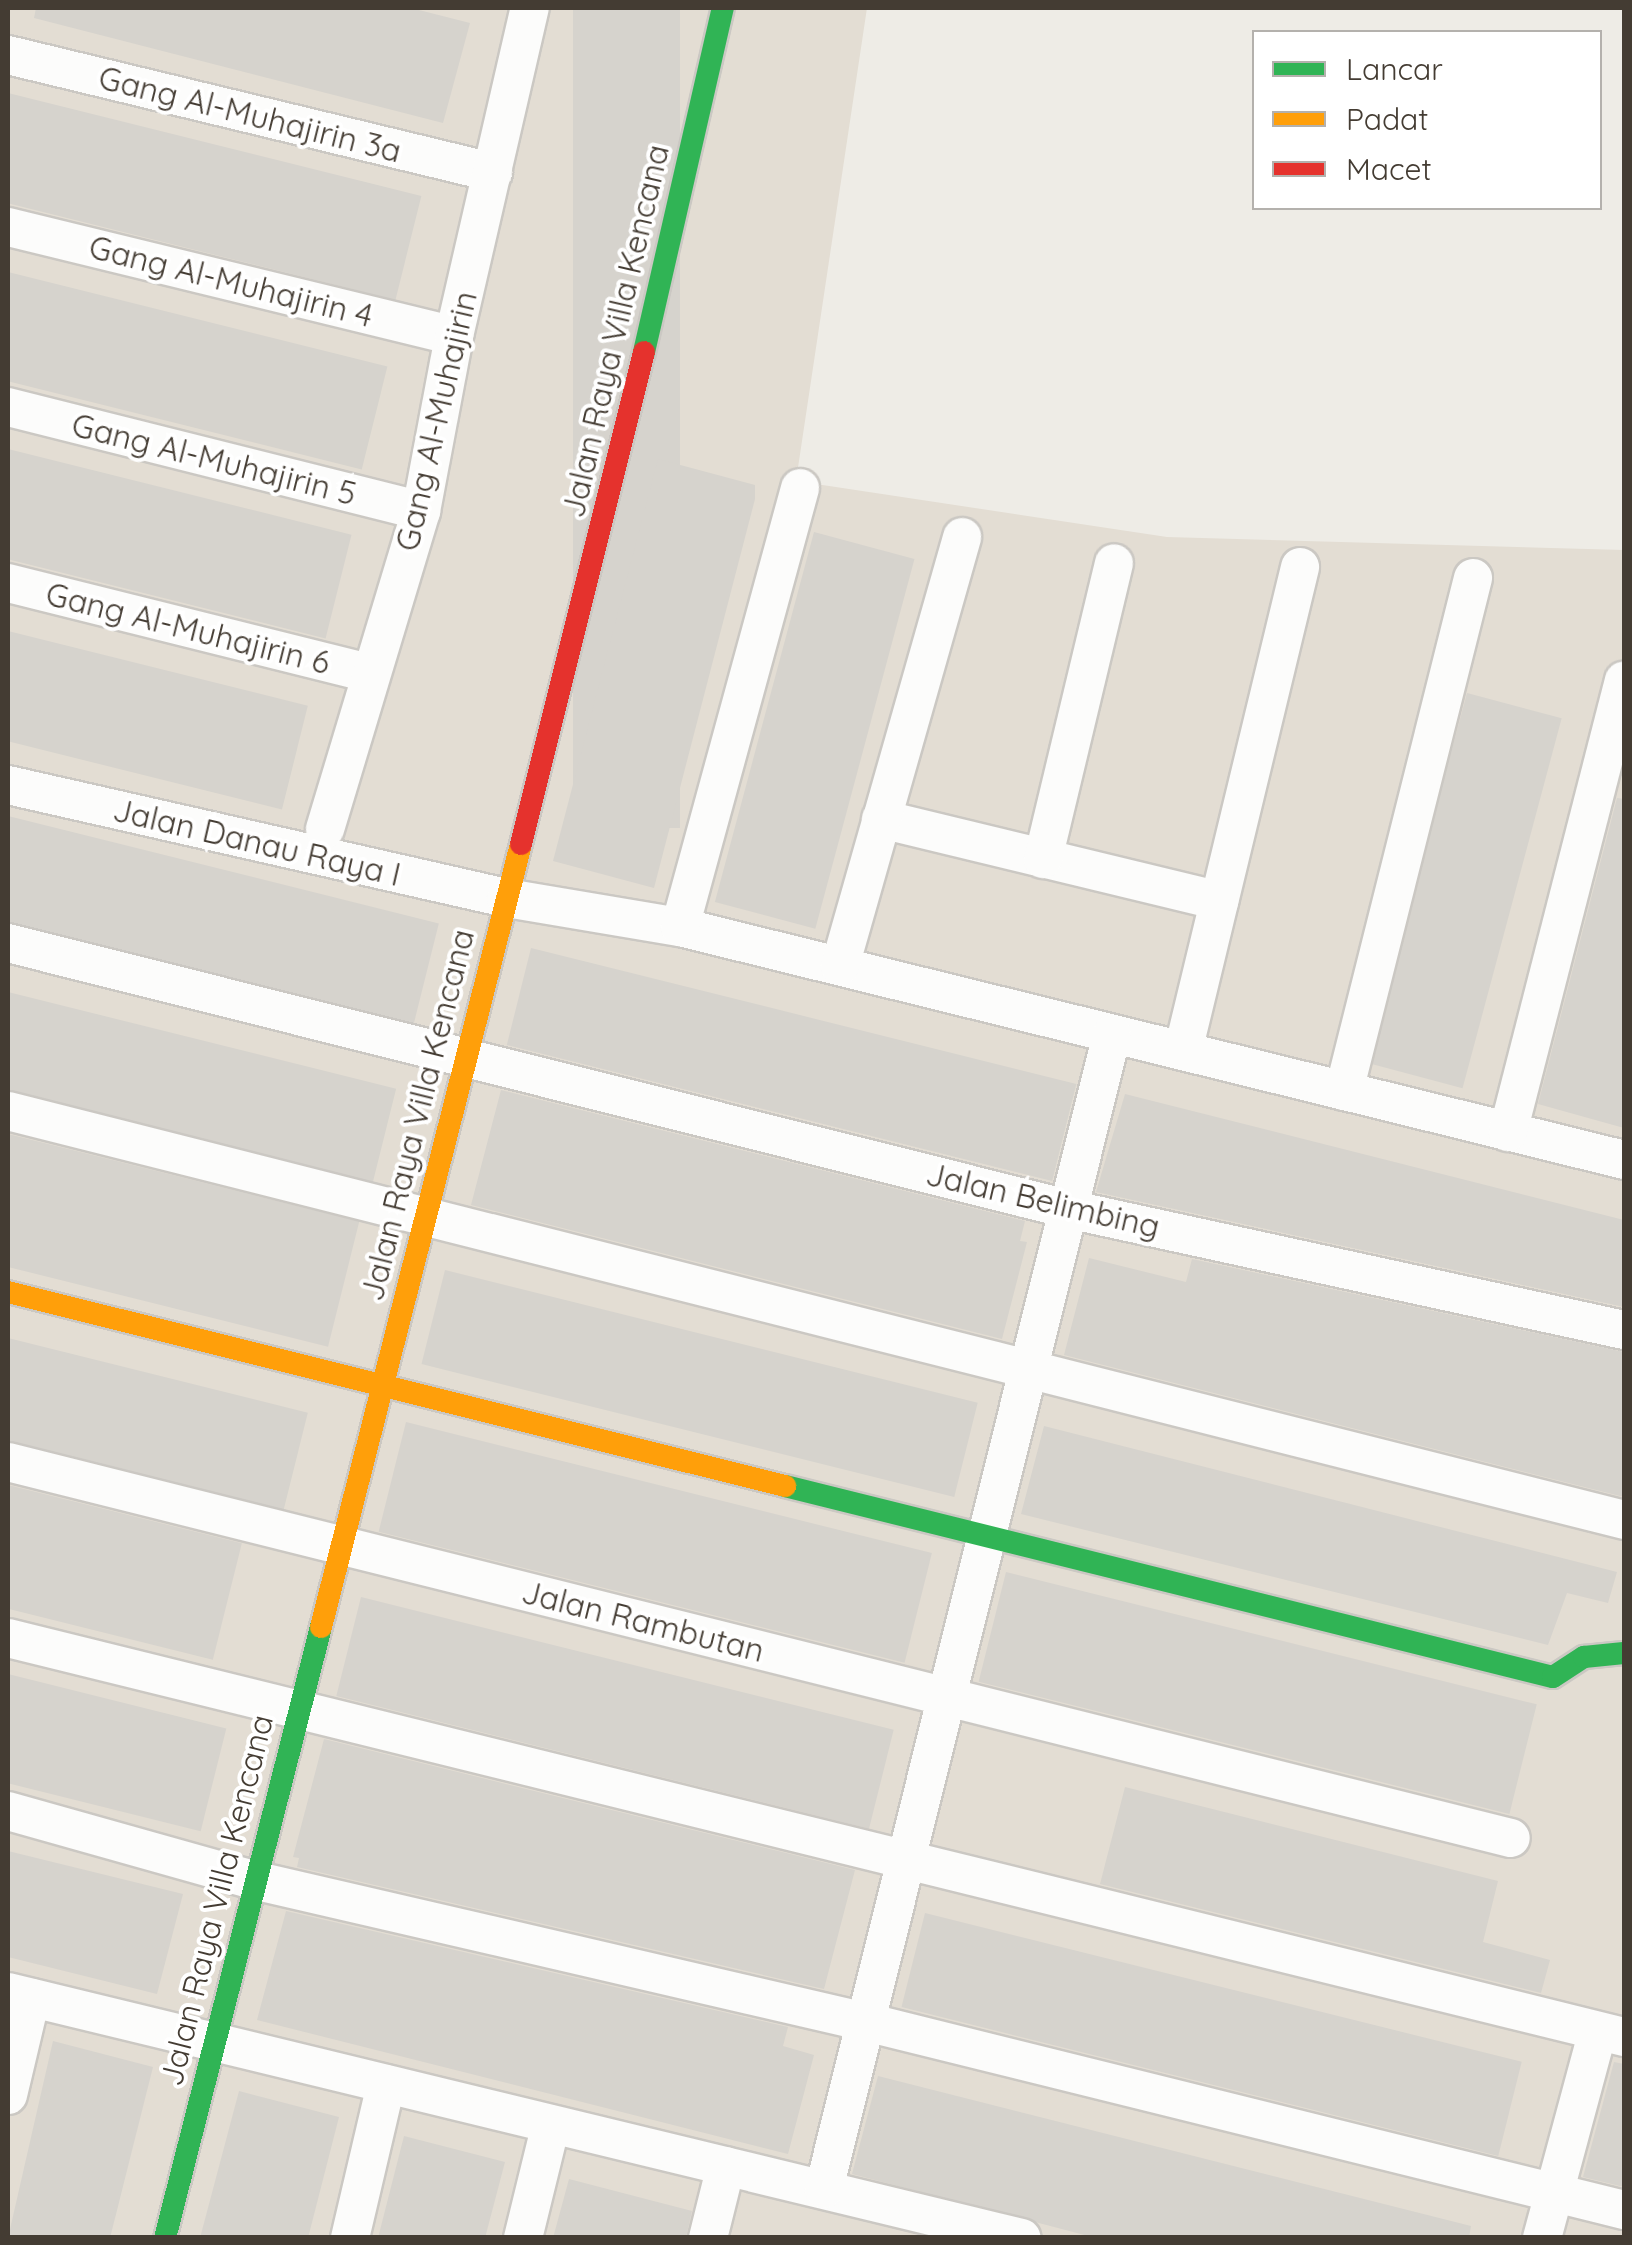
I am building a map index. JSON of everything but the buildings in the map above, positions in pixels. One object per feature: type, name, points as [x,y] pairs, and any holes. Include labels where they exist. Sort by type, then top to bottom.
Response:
[{"type":"street","name":"Gang Al-Muhajirin","points":[[324,829],[368,673],[421,510],[454,336],[530,8]]},
{"type":"street","name":"Jalan Raya Villa Kencana","points":[[165,2238],[253,1880],[618,466],[723,8]]},
{"type":"street","name":"Gang Al-Muhajirin 3a","points":[[8,55],[493,172]]},
{"type":"street","name":"Gang Al-Muhajirin 4","points":[[8,227],[454,336]]},
{"type":"street","name":"Gang Al-Muhajirin 5","points":[[8,406],[421,510]]},
{"type":"street","points":[[680,926],[800,488]]},
{"type":"street","points":[[840,966],[962,538]]},
{"type":"street","points":[[1043,859],[1114,564]]},
{"type":"street","points":[[1183,1052],[1300,567]]},
{"type":"street","points":[[1344,1091],[1473,578]]},
{"type":"street","name":"Gang Al-Muhajirin 6","points":[[8,583],[368,673]]},
{"type":"street","points":[[1508,1132],[1624,681]]},
{"type":"street","name":"Jalan Danau Raya I","points":[[8,785],[506,898],[680,926],[1624,1160]]},
{"type":"street","points":[[881,820],[1218,901]]},
{"type":"street","name":"Jalan Belimbing","points":[[8,942],[1068,1208],[1624,1330]]},
{"type":"street","points":[[824,2189],[1112,1034]]},
{"type":"street","points":[[8,1111],[1029,1366],[1624,1520]]},
{"type":"street","points":[[8,1292],[1553,1677],[1584,1657],[1624,1653]]},
{"type":"street","name":"Jalan Rambutan","points":[[8,1462],[1512,1838]]},
{"type":"street","points":[[8,1638],[1611,2034],[1554,2192],[1542,2238]]},
{"type":"street","points":[[8,1811],[253,1880],[866,2022],[1624,2210]]},
{"type":"street","points":[[8,2096],[19,1995],[824,2189],[886,2222],[1022,2238]]},
{"type":"street","points":[[350,2238],[386,2084]]},
{"type":"street","points":[[523,2238],[551,2124]]},
{"type":"street","points":[[708,2238],[726,2166]]},
{"type":"shaded area","points":[[8,8],[867,8],[796,481],[1167,537],[1624,550],[1624,2237],[8,2238]]},
{"type":"traffic: fast","points":[[644,352],[723,8]]},
{"type":"traffic: fast","points":[[785,1486],[1553,1677],[1584,1657],[1624,1653]]},
{"type":"traffic: fast","points":[[165,2238],[321,1627]]},
{"type":"traffic: slow","points":[[321,1627],[521,844]]},
{"type":"traffic: slow","points":[[8,1292],[785,1486]]},
{"type":"traffic: jam","points":[[521,844],[644,352]]}]
